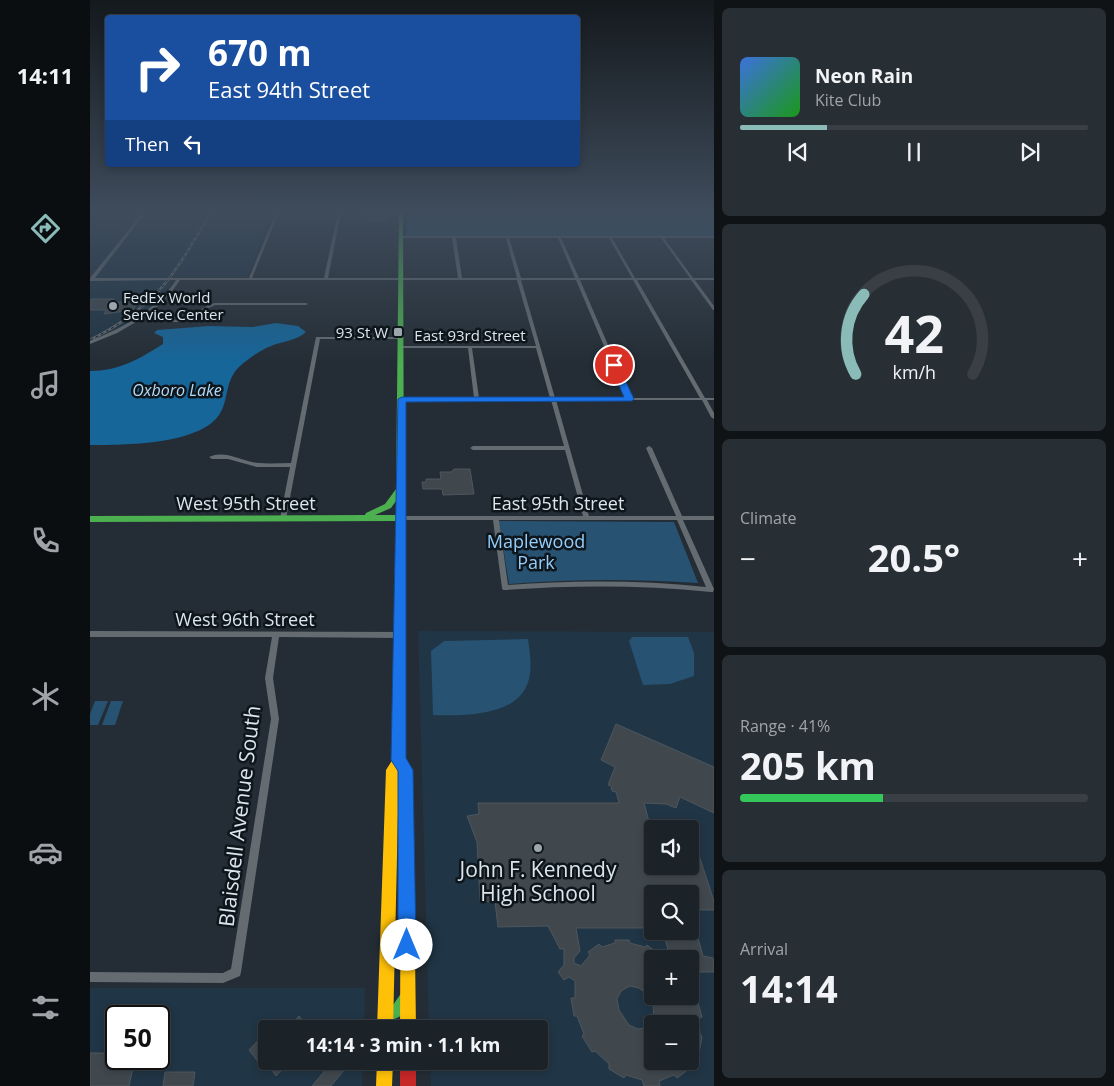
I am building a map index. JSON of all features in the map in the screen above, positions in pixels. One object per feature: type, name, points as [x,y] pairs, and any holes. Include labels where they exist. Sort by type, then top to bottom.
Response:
[{"type":"main road","points":[[402,263],[399,760],[405,770],[407,799],[408,1020]]},
{"type":"main road","points":[[350,518],[382,512],[392,504],[402,488]]},
{"type":"main road","name":"West 95th Street","points":[[90,519],[401,518]]},
{"type":"main road","points":[[386,1020],[392,770],[399,760]]},
{"type":"main road","points":[[386,1015],[398,1010],[408,997]]},
{"type":"main road","points":[[384,1086],[385,1070]]},
{"type":"main road","points":[[408,1070],[408,1086]]},
{"type":"street","points":[[91,279],[104,263]]},
{"type":"street","points":[[250,279],[257,263]]},
{"type":"street","points":[[326,279],[329,263]]},
{"type":"street","points":[[458,263],[460,279]]},
{"type":"street","points":[[514,263],[587,518]]},
{"type":"street","points":[[569,263],[629,399]]},
{"type":"street","points":[[625,263],[714,417]]},
{"type":"street","points":[[680,263],[714,309]]},
{"type":"street","points":[[91,279],[714,279]]},
{"type":"street","points":[[90,343],[142,317],[168,294],[179,279]]},
{"type":"street","points":[[142,317],[176,321],[192,317],[201,308],[215,304],[306,304]]},
{"type":"street","name":"East 93rd Street","points":[[294,465],[318,338],[470,347],[537,347]]},
{"type":"street","points":[[470,347],[477,399]]},
{"type":"street","points":[[402,399],[714,400]]},
{"type":"street","points":[[473,448],[566,448]]},
{"type":"street","points":[[496,518],[505,588],[606,582],[666,585],[711,590],[649,448]]},
{"type":"street","points":[[212,456],[228,457],[257,465],[294,465],[283,519]]},
{"type":"street","name":"East 95th Street","points":[[401,518],[714,518]]},
{"type":"street","name":"West 96th Street","points":[[90,634],[401,635]]},
{"type":"street","name":"Blaisdell Avenue South","points":[[90,977],[223,978],[236,972],[275,718],[269,678],[276,634]]},
{"type":"shaded area","points":[[90,263],[253,263],[247,277],[175,277],[158,301],[142,314],[124,326],[90,339]]},
{"type":"shaded area","name":"John F. Kennedy High School","points":[[418,631],[714,632],[714,1086],[431,1086],[430,1070],[548,1070],[548,1020],[429,1020]]},
{"type":"shaded area","points":[[90,988],[365,988],[364,1020],[258,1020],[258,1070],[363,1070],[362,1086],[90,1086]]},
{"type":"green space","name":"Maplewood Park","points":[[499,521],[674,522],[698,583],[604,580],[509,584]]},
{"type":"green space","points":[[632,637],[688,637],[694,653],[694,676],[670,684],[643,685],[629,641]]},
{"type":"green space","points":[[528,639],[530,674],[527,685],[520,696],[499,709],[486,712],[433,715],[431,651],[444,641]]},
{"type":"green space","points":[[95,701],[108,701],[98,725],[90,725],[90,714]]},
{"type":"green space","points":[[111,701],[123,701],[115,725],[102,725]]},
{"type":"water","name":"Oxboro Lake","points":[[276,323],[298,326],[306,332],[294,339],[263,350],[239,367],[231,379],[222,410],[209,425],[178,438],[122,445],[90,445],[90,371],[120,366],[137,359],[163,344],[163,337],[154,333],[157,330],[209,326],[253,327]]},
{"type":"building","name":"FedEx World Service Center","points":[[91,299],[114,299],[112,302],[138,302],[133,310],[104,314],[106,310],[90,310]]},
{"type":"building","points":[[454,469],[470,469],[474,494],[443,495],[442,489],[423,489],[422,482],[426,482],[426,479],[441,479],[440,472],[451,472]]},
{"type":"building","points":[[616,724],[714,767],[714,813],[680,797],[676,808],[666,804],[644,803],[649,820],[644,820],[644,875],[699,875],[699,855],[714,901],[714,910],[699,910],[699,885],[644,885],[644,928],[576,928],[580,951],[574,958],[574,963],[581,966],[590,955],[588,952],[599,944],[602,947],[615,943],[615,940],[629,940],[630,943],[645,947],[647,945],[653,950],[644,950],[644,992],[639,988],[630,986],[621,991],[617,999],[619,1010],[629,1025],[638,1029],[644,1028],[644,1070],[688,1070],[677,1078],[674,1075],[659,1081],[660,1086],[644,1086],[642,1080],[626,1075],[624,1078],[609,1069],[609,1064],[595,1051],[592,1052],[582,1036],[584,1034],[577,1016],[574,1016],[571,998],[575,998],[575,981],[569,977],[564,980],[558,972],[564,965],[564,949],[560,949],[548,926],[498,927],[495,902],[480,901],[477,842],[467,816],[479,814],[478,803],[619,803],[616,792],[612,791],[611,786],[608,785],[615,767],[601,760]]},
{"type":"building","points":[[665,940],[699,940],[703,956],[713,958],[714,972],[699,972],[699,950],[668,950]]},
{"type":"building","points":[[653,1005],[699,1005],[702,1017],[699,1018],[699,1015],[654,1015]]},
{"type":"building","points":[[699,1018],[700,1034],[702,1037],[699,1053]]},
{"type":"building","points":[[258,1040],[258,1062],[249,1050]]},
{"type":"building","points":[[90,1053],[105,1053],[105,1070],[133,1070],[129,1086],[90,1086]]},
{"type":"building","points":[[272,1070],[282,1070],[276,1076]]},
{"type":"building","points":[[325,1070],[344,1070],[331,1086],[312,1086]]},
{"type":"building","points":[[165,1072],[195,1072],[193,1086],[163,1086]]},
{"type":"railway","points":[[90,340],[132,315],[162,287],[180,263]]},
{"type":"traffic: fast","points":[[399,743],[401,263]]},
{"type":"traffic: fast","points":[[369,515],[388,506],[401,488]]},
{"type":"traffic: fast","points":[[90,519],[401,518]]},
{"type":"traffic: fast","points":[[386,1015],[398,1010],[407,997]]},
{"type":"traffic: slow","points":[[385,1020],[392,770],[399,760],[399,743]]},
{"type":"traffic: slow","points":[[399,760],[405,770],[407,799],[408,1020]]},
{"type":"traffic: slow","points":[[384,1086],[385,1070]]},
{"type":"traffic: jam","points":[[408,1070],[408,1086]]},
{"type":"place","name":"FedEx World Service Center","points":[[113,306]]},
{"type":"place","name":"93 St W","points":[[398,332]]},
{"type":"place","name":"John F. Kennedy High School","points":[[538,848]]},
{"type":"route","points":[[407,945],[407,810],[405,770],[399,760],[402,399],[629,399],[614,365]]}]
